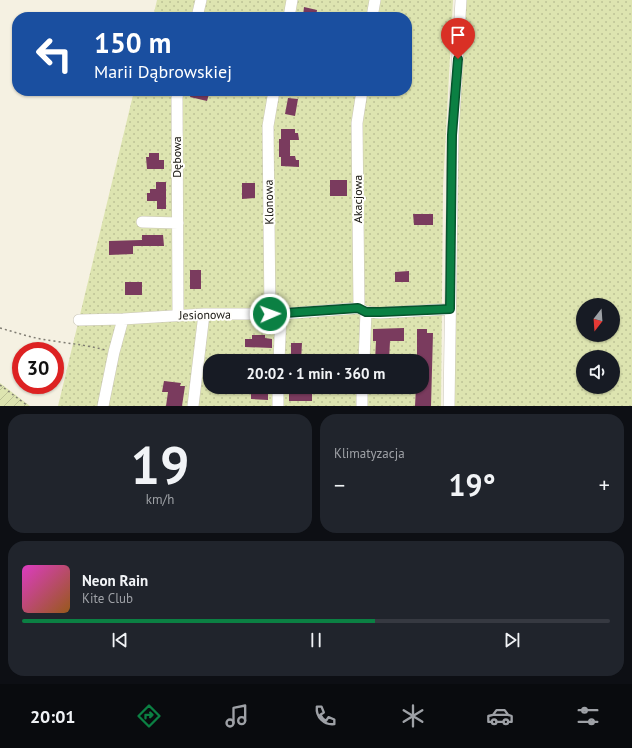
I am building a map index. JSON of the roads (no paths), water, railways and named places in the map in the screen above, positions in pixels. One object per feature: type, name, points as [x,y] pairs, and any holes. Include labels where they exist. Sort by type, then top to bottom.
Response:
[{"type":"street","points":[[198,12],[201,0]]},
{"type":"street","points":[[290,12],[292,0]]},
{"type":"street","points":[[373,12],[375,0]]},
{"type":"street","points":[[449,406],[452,135],[462,0]]},
{"type":"street","name":"Dębowa","points":[[177,96],[178,315]]},
{"type":"street","name":"Klonowa","points":[[273,96],[268,126],[275,314],[278,354]]},
{"type":"street","name":"Akacjowa","points":[[361,96],[357,123],[364,354]]},
{"type":"street","points":[[142,222],[178,223]]},
{"type":"street","name":"Jesionowa","points":[[79,320],[204,314],[275,314],[362,310],[380,312],[450,309]]},
{"type":"street","points":[[193,406],[204,314]]},
{"type":"street","points":[[103,406],[114,352],[123,319]]},
{"type":"street","points":[[278,394],[278,406]]},
{"type":"street","points":[[362,394],[362,406]]}]
